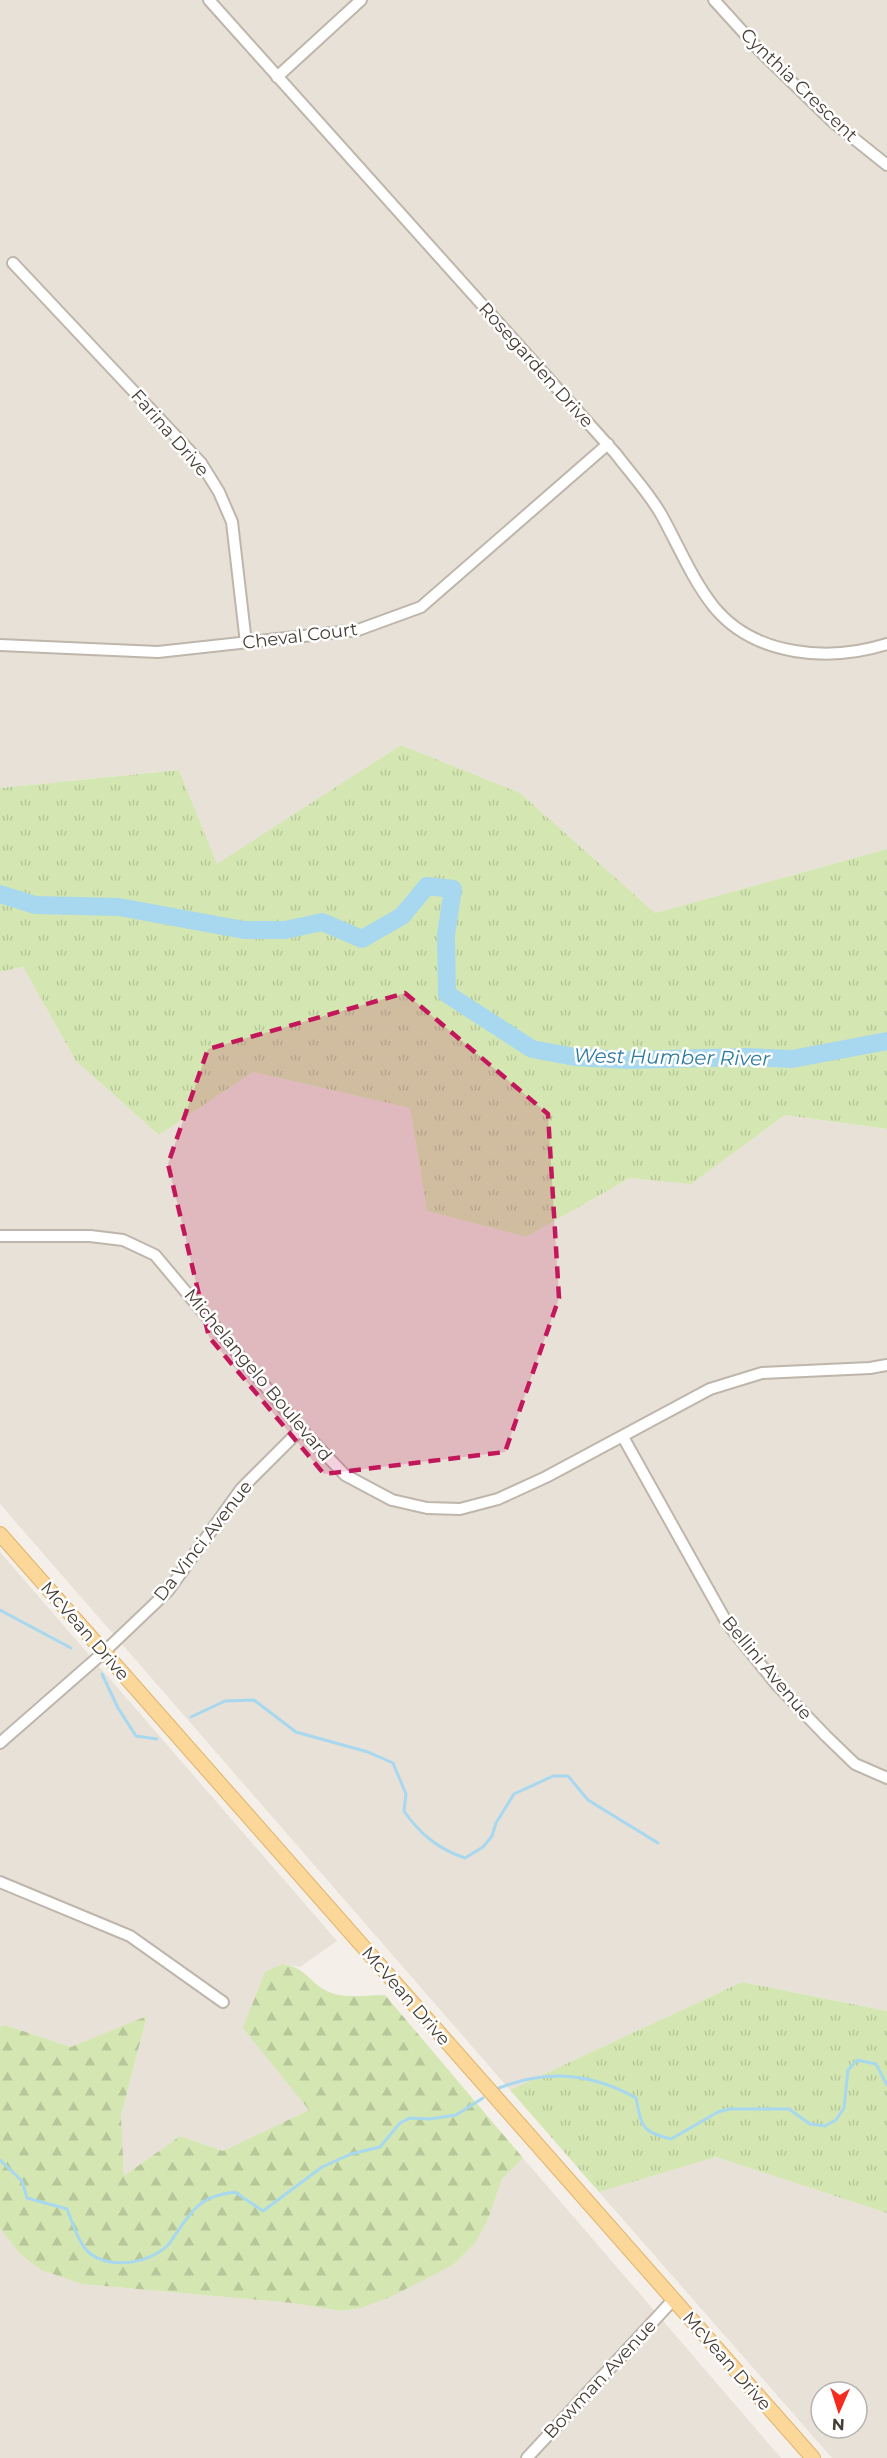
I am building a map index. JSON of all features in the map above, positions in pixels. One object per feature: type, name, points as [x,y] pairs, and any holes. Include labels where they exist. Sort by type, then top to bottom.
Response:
[{"type":"main road","name":"McVean Drive","points":[[0,1534],[813,2458]]},
{"type":"street","name":"Rosegarden Drive","points":[[209,0],[608,444],[661,514],[686,565],[715,608],[733,624],[755,637],[809,655],[862,652],[887,644]]},
{"type":"street","points":[[277,77],[361,0]]},
{"type":"street","name":"Cynthia Crescent","points":[[714,0],[763,54],[815,104],[887,165]]},
{"type":"street","name":"Farina Drive","points":[[14,262],[201,463],[219,492],[232,522],[246,643]]},
{"type":"street","name":"Cheval Court","points":[[0,645],[158,652],[358,630],[421,607],[608,444]]},
{"type":"street","name":"Michelangelo Boulevard","points":[[0,1236],[90,1236],[123,1240],[155,1255],[301,1429],[345,1476],[392,1500],[427,1508],[460,1509],[498,1499],[622,1437],[710,1389],[762,1373],[870,1368],[887,1365]]},
{"type":"street","name":"Da Vinci Avenue","points":[[0,1743],[104,1653],[168,1591],[241,1489],[301,1429]]},
{"type":"street","name":"Bellini Avenue","points":[[622,1437],[727,1623],[777,1685],[826,1736],[855,1764],[887,1778]]},
{"type":"street","points":[[0,1882],[130,1936],[223,2002]]},
{"type":"street","name":"Bowman Avenue","points":[[527,2458],[672,2300]]},
{"type":"highlighted area","points":[[405,993],[548,1114],[559,1298],[505,1452],[324,1474],[209,1337],[168,1164],[208,1049]]},
{"type":"shaded area","points":[[0,0],[887,0],[887,849],[655,913],[520,793],[401,745],[217,865],[179,770],[0,788]]},
{"type":"shaded area","points":[[23,967],[76,1061],[159,1135],[253,1072],[410,1108],[427,1211],[526,1237],[630,1178],[691,1183],[785,1115],[887,1129],[887,2011],[742,1982],[510,2090],[0,1504],[0,972]]},
{"type":"shaded area","points":[[0,1552],[337,1941],[300,1967],[283,1964],[309,2110],[223,2151],[180,2136],[124,2177],[121,2116],[147,2017],[71,2047],[5,2025],[0,2027]]},
{"type":"shaded area","points":[[716,2157],[887,2213],[887,2458],[832,2458],[816,2440],[869,2440],[869,2380],[809,2380],[809,2432],[599,2192]]},
{"type":"shaded area","points":[[523,2158],[781,2458],[0,2458],[0,2228],[20,2254],[41,2270],[82,2284],[292,2303],[341,2311],[361,2308],[475,2243],[487,2222],[502,2179]]},
{"type":"green space","points":[[401,745],[520,793],[655,913],[887,849],[887,1129],[785,1115],[691,1184],[630,1178],[526,1237],[427,1211],[410,1108],[253,1072],[159,1135],[76,1061],[23,967],[0,972],[0,788],[179,770],[217,864]]},
{"type":"green space","points":[[283,1964],[298,1969],[316,1984],[335,1994],[385,1995],[523,2158],[502,2179],[487,2222],[475,2243],[453,2265],[390,2297],[361,2308],[341,2311],[292,2303],[82,2284],[41,2270],[20,2254],[0,2228],[0,2027],[5,2025],[71,2047],[147,2016],[121,2116],[124,2176],[180,2136],[223,2151],[309,2110],[243,2028],[265,1972]]},
{"type":"green space","points":[[742,1982],[887,2011],[887,2213],[716,2157],[599,2192],[510,2090]]},
{"type":"waterway","name":"West Humber River","points":[[0,894],[35,905],[119,907],[244,930],[285,930],[322,922],[362,939],[402,916],[427,886],[453,889],[446,935],[447,994],[532,1049],[575,1057],[627,1060],[746,1057],[792,1059],[887,1041]]},
{"type":"waterway","points":[[0,1610],[71,1648]]},
{"type":"waterway","points":[[102,1674],[118,1708],[136,1736],[157,1739]]},
{"type":"waterway","points":[[191,1717],[225,1701],[254,1700],[296,1732],[368,1752],[393,1763],[406,1794],[404,1811],[410,1819],[423,1834],[438,1845],[465,1858],[483,1847],[492,1836],[496,1823],[514,1794],[553,1776],[568,1776],[588,1800],[658,1843]]},
{"type":"waterway","points":[[499,2088],[517,2082],[552,2076],[569,2076],[602,2083],[636,2098],[644,2127],[654,2134],[671,2139],[718,2112],[729,2109],[789,2109],[810,2124],[825,2126],[836,2120],[844,2108],[848,2070],[857,2060],[876,2064],[887,2085]]},
{"type":"waterway","points":[[0,2160],[22,2181],[27,2198],[67,2209],[79,2238],[92,2255],[101,2260],[124,2263],[148,2258],[167,2246],[195,2208],[208,2199],[235,2192],[263,2211],[322,2167],[351,2154],[380,2147],[400,2123],[410,2118],[430,2119],[456,2115],[483,2098]]}]
